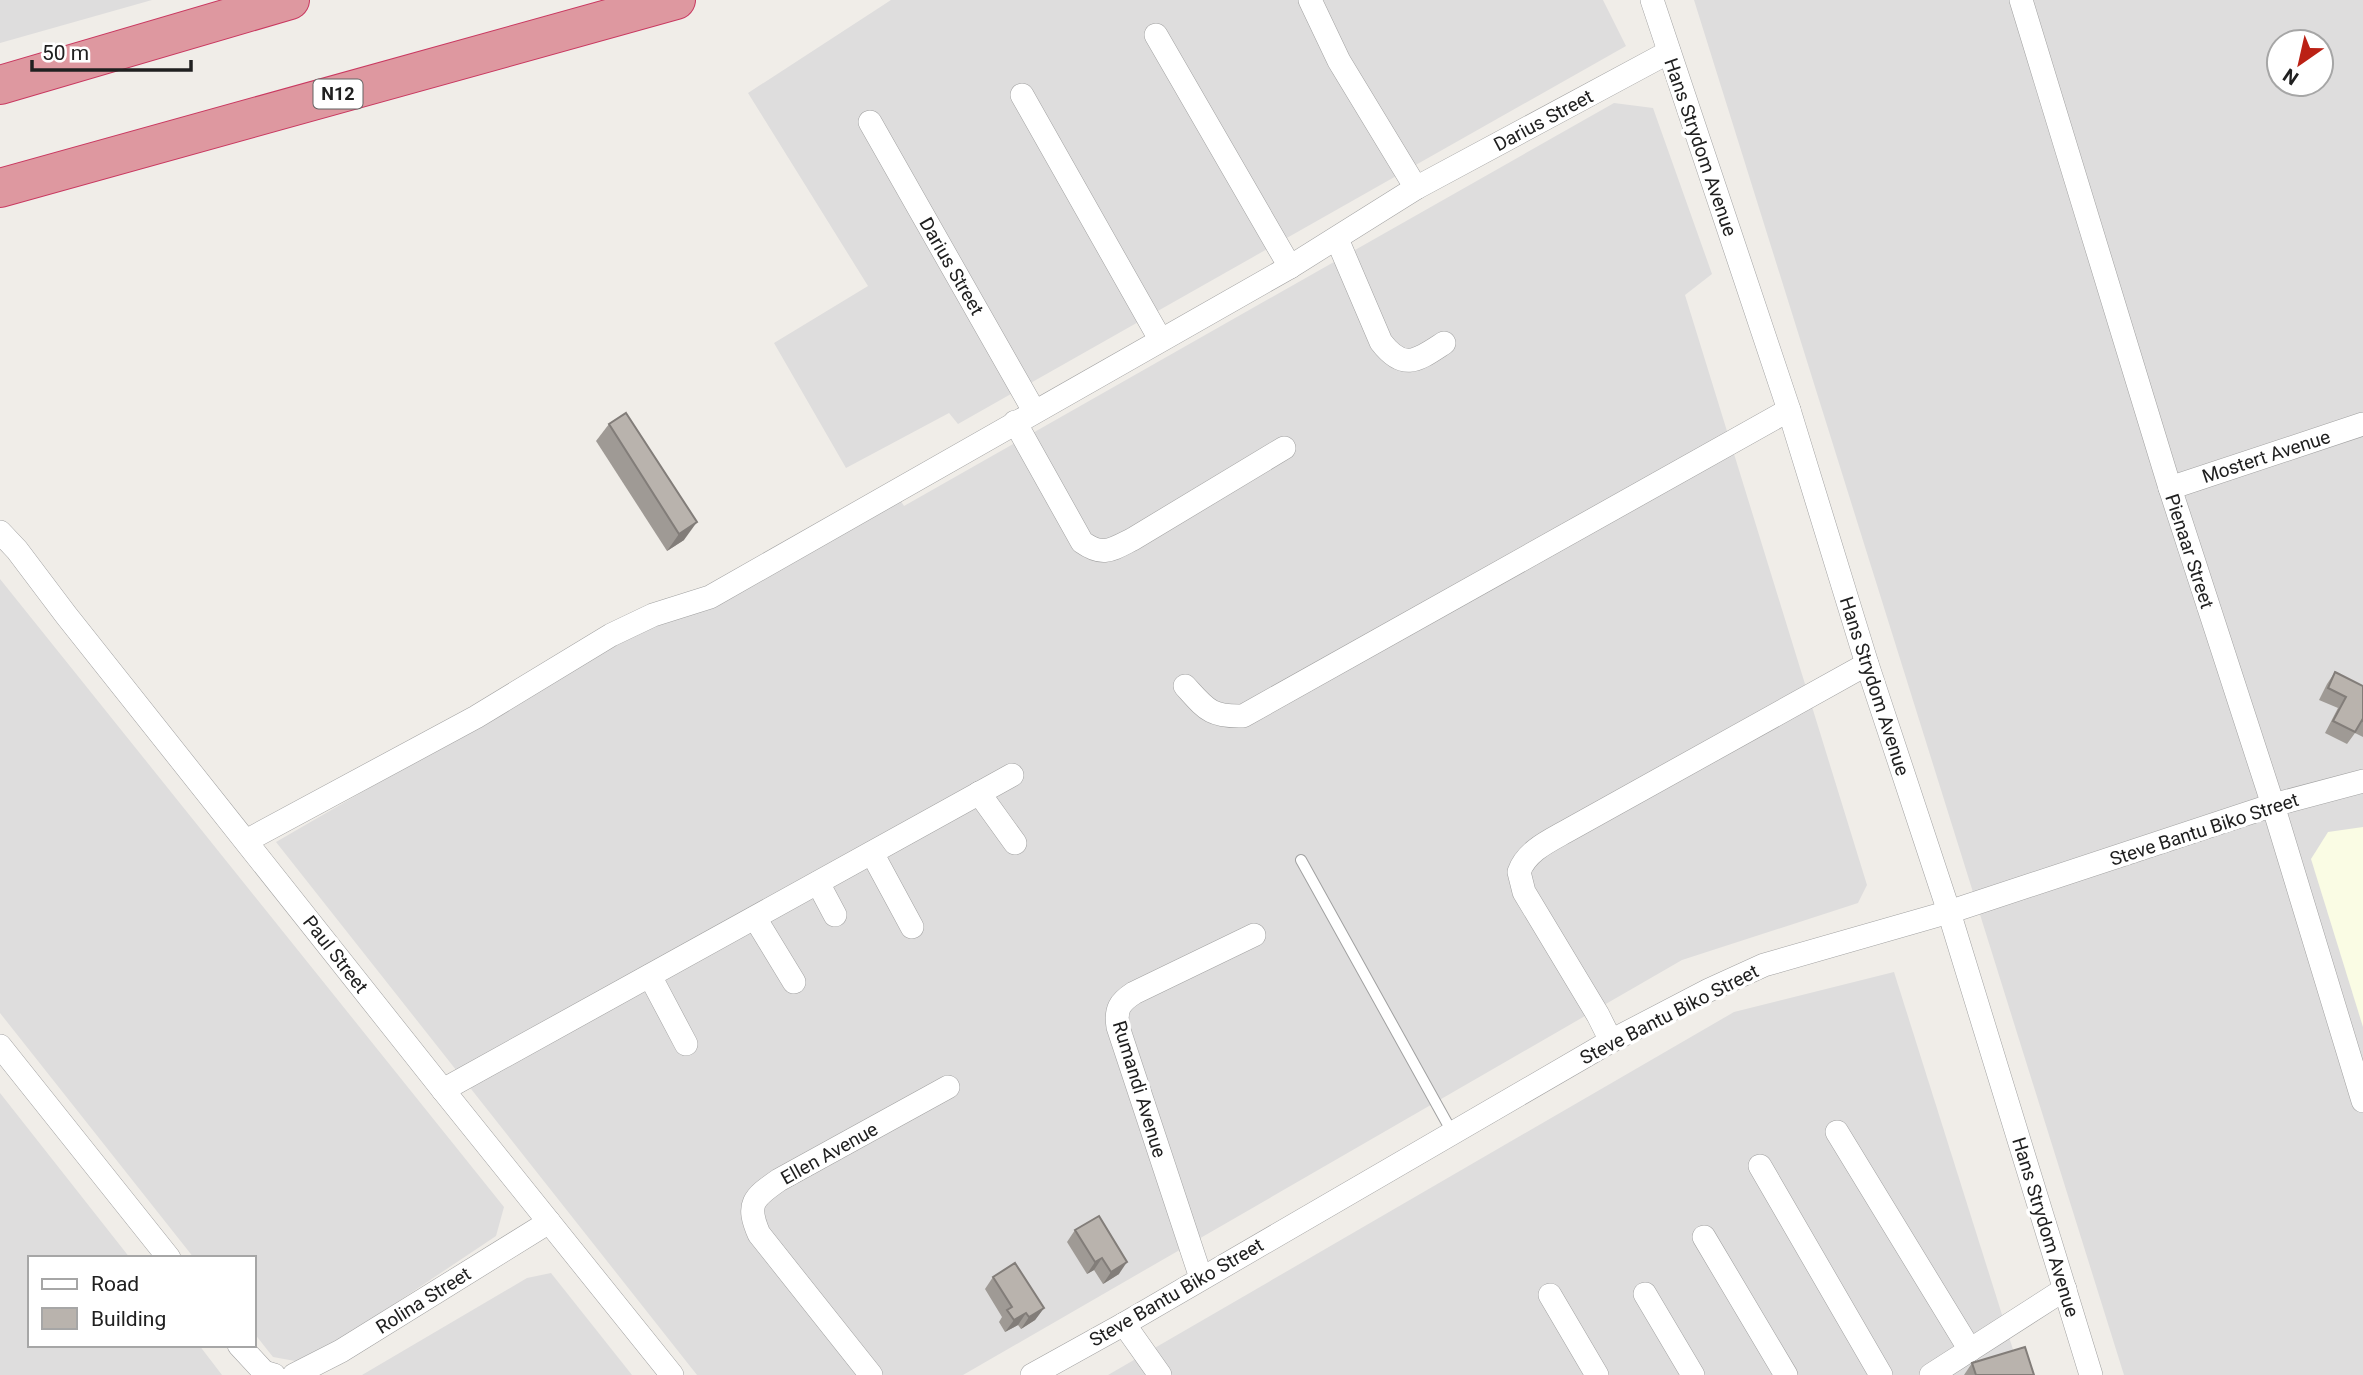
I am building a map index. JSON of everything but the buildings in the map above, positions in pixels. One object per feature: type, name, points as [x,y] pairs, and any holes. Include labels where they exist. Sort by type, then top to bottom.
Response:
[{"type":"highway","points":[[0,85],[290,0]]},
{"type":"highway","name":"N12","points":[[0,188],[676,0]]},
{"type":"street","points":[[1310,0],[1339,61],[1416,188]]},
{"type":"street","name":"Hans Strydom Avenue","points":[[1652,0],[1789,410],[1867,664],[1949,912],[2091,1375]]},
{"type":"street","name":"Pienaar Street","points":[[2021,0],[2170,488],[2273,805],[2363,1101]]},
{"type":"street","points":[[1156,35],[1290,267]]},
{"type":"street","name":"Darius Street","points":[[870,122],[1025,417],[1290,267],[1416,188],[1669,51]]},
{"type":"street","points":[[1022,95],[1160,339]]},
{"type":"street","points":[[1337,239],[1381,342],[1389,352],[1409,362],[1444,344]]},
{"type":"street","points":[[1185,686],[1208,711],[1227,717],[1243,716],[1789,410]]},
{"type":"street","points":[[246,841],[476,717],[611,635],[653,615],[710,597],[1025,417],[1082,541],[1092,549],[1102,552],[1133,539],[1284,448]]},
{"type":"street","name":"Mostert Avenue","points":[[2170,488],[2363,424]]},
{"type":"street","name":"Paul Street","points":[[0,532],[672,1375]]},
{"type":"street","points":[[1611,1041],[1524,892],[1519,872],[1525,861],[1535,850],[1565,832],[1867,664]]},
{"type":"street","points":[[443,1090],[1013,775]]},
{"type":"street","name":"Steve Bantu Biko Street","points":[[1032,1375],[1611,1041],[1764,965],[1949,912],[2273,805],[2363,781]]},
{"type":"street","points":[[979,793],[1016,843]]},
{"type":"street","points":[[872,853],[912,928]]},
{"type":"street","points":[[818,883],[835,915]]},
{"type":"street","points":[[755,918],[794,982]]},
{"type":"street","name":"Rumandi Avenue","points":[[1201,1278],[1160,1158],[1116,1015],[1118,1007],[1134,993],[1254,935]]},
{"type":"street","points":[[650,976],[686,1044]]},
{"type":"street","points":[[0,1046],[167,1256]]},
{"type":"street","name":"Ellen Avenue","points":[[871,1375],[759,1234],[751,1216],[753,1206],[764,1191],[779,1180],[948,1087]]},
{"type":"street","points":[[1837,1132],[1970,1350]]},
{"type":"street","points":[[1760,1166],[1881,1375]]},
{"type":"street","name":"Rolina Street","points":[[294,1375],[341,1352],[549,1222]]},
{"type":"street","points":[[1704,1237],[1786,1375]]},
{"type":"street","points":[[1931,1375],[2066,1289]]},
{"type":"street","points":[[1645,1294],[1693,1375]]},
{"type":"street","points":[[1550,1295],[1597,1375]]},
{"type":"street","points":[[1124,1324],[1160,1375]]},
{"type":"street","points":[[241,1347],[264,1372],[274,1375]]},
{"type":"lane","points":[[1301,860],[1452,1132]]},
{"type":"shaded area","points":[[0,0],[152,0],[0,43]]},
{"type":"shaded area","points":[[891,0],[1603,0],[1626,46],[958,424],[949,413],[846,468],[774,343],[868,286],[748,93]]},
{"type":"shaded area","points":[[1694,0],[2363,0],[2363,1375],[2124,1375]]},
{"type":"shaded area","points":[[1614,103],[1653,108],[1712,274],[1685,295],[1867,885],[1858,903],[1682,960],[963,1375],[697,1375],[276,842],[647,627],[638,613],[666,598],[691,602],[889,483],[904,506]]},
{"type":"shaded area","points":[[0,579],[504,1207],[496,1236],[306,1363],[273,1357],[256,1336],[256,1256],[192,1256],[0,1013]]},
{"type":"shaded area","points":[[2363,827],[2363,1027],[2311,859],[2328,832]]},
{"type":"shaded area","points":[[1894,972],[2021,1375],[1108,1375],[1734,1012]]},
{"type":"shaded area","points":[[0,1093],[128,1256],[28,1256],[28,1347],[201,1347],[222,1375],[0,1375]]},
{"type":"shaded area","points":[[551,1273],[632,1375],[362,1375],[527,1278]]}]
